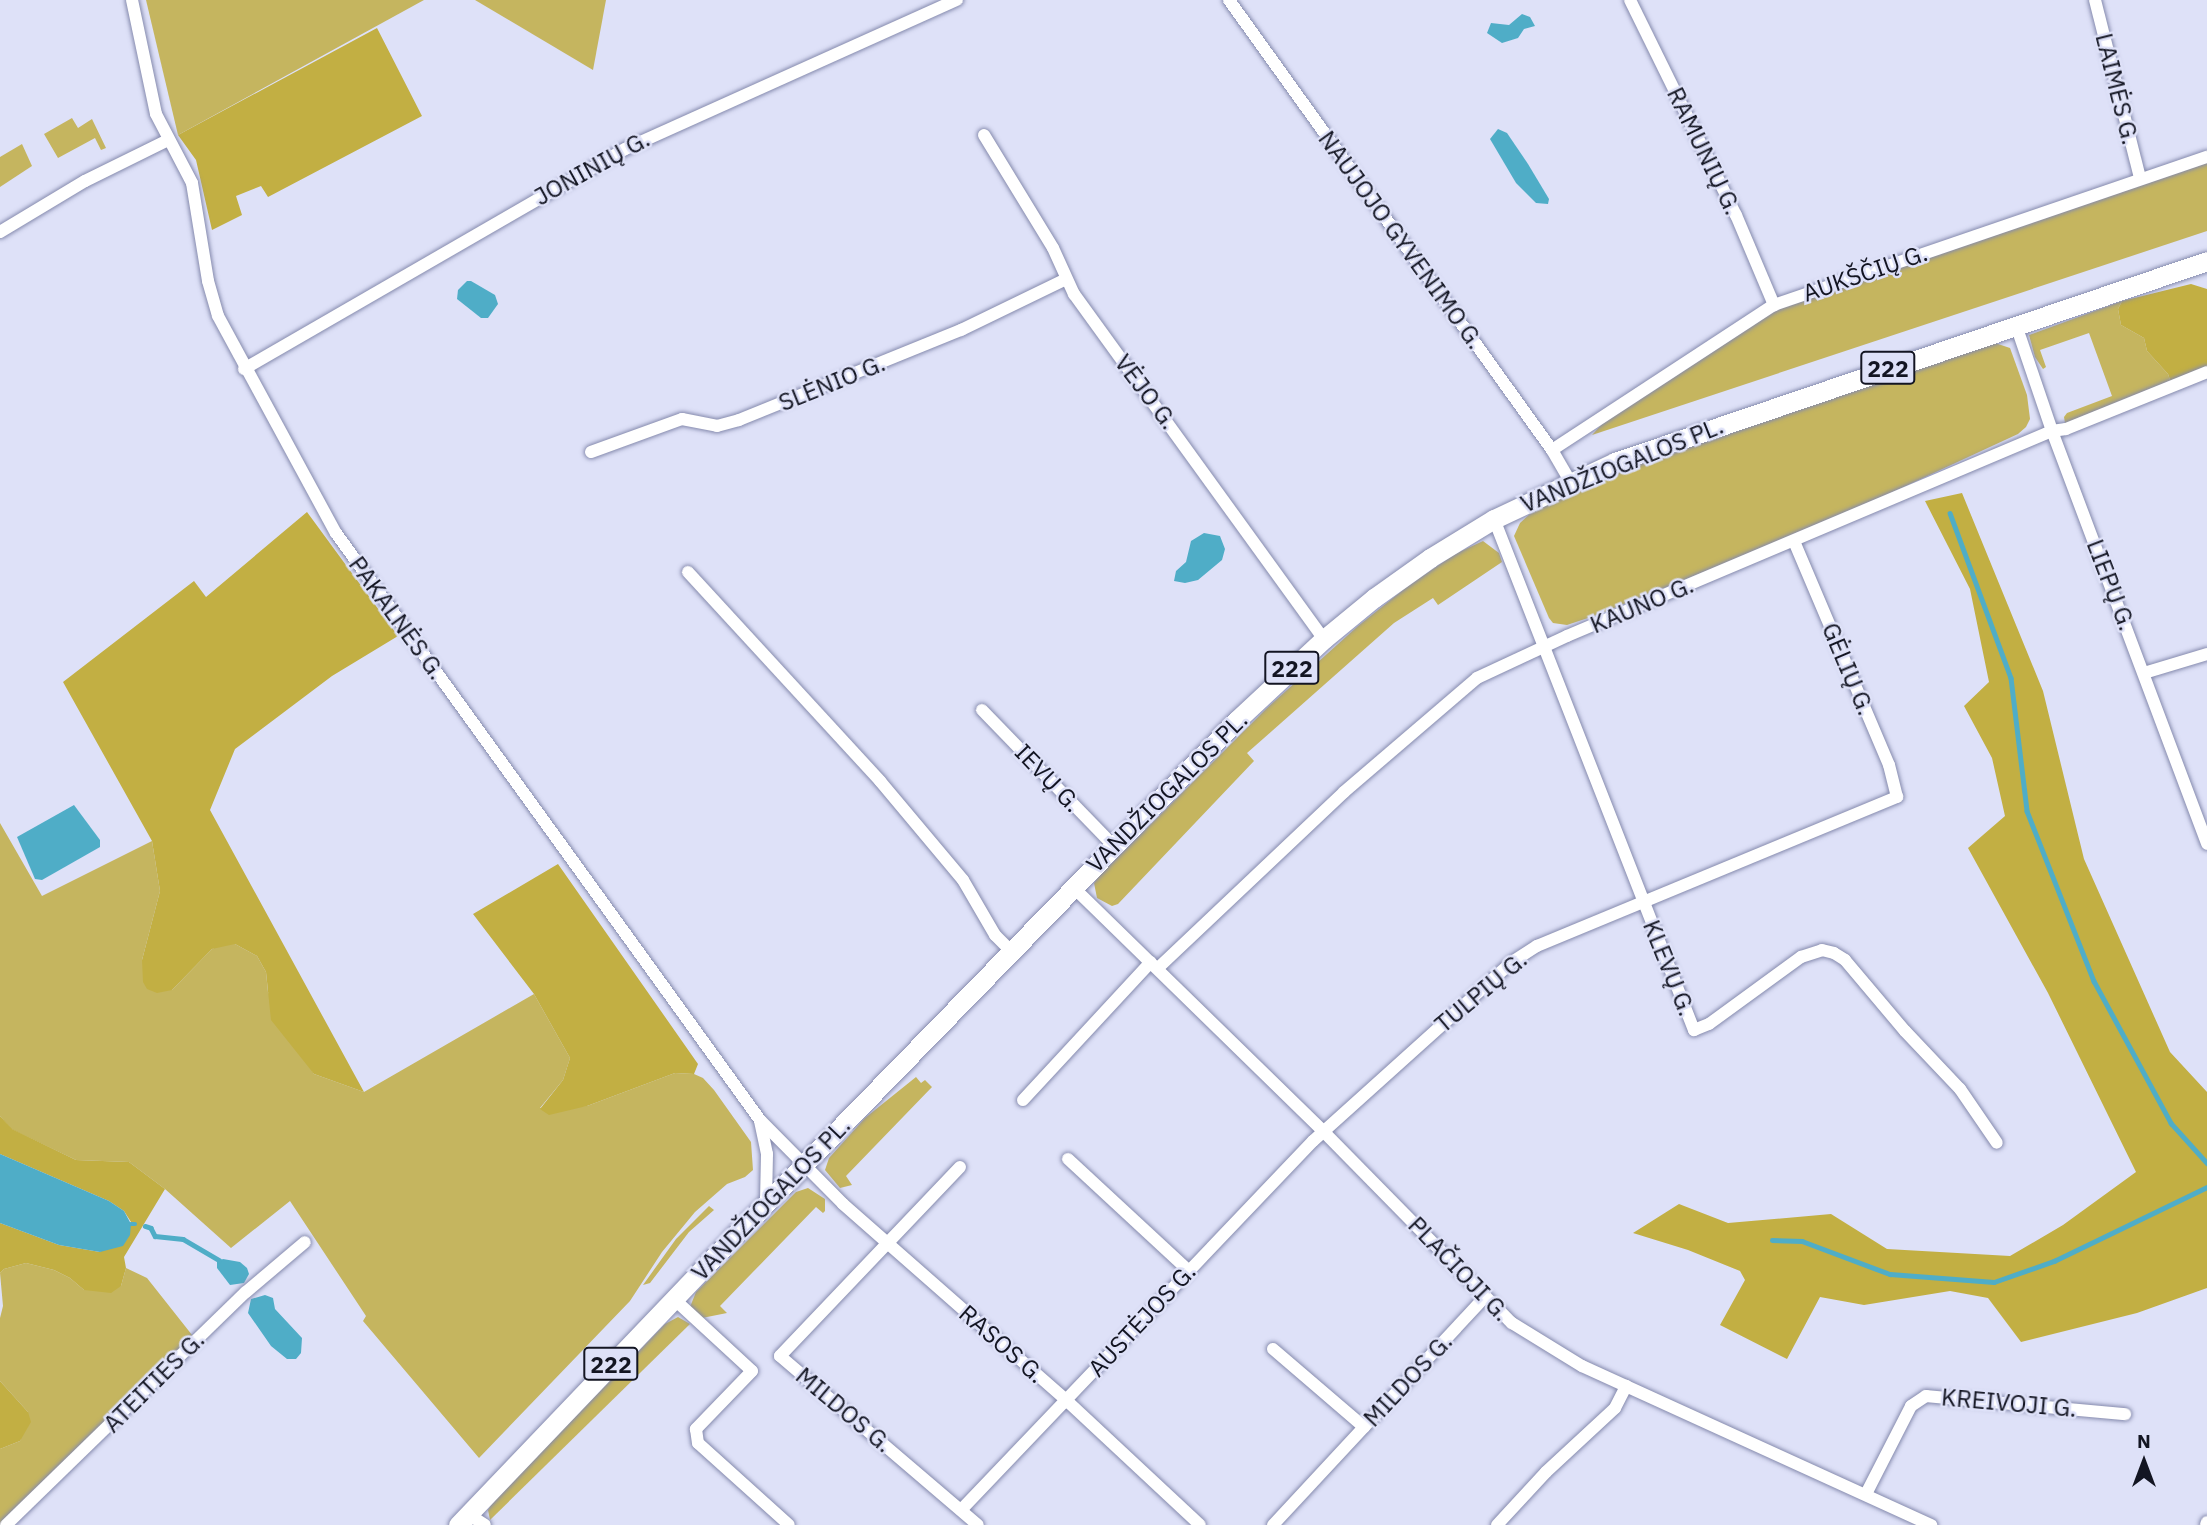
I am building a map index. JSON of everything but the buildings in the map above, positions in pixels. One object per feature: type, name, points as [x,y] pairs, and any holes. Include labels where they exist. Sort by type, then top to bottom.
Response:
[{"type":"main road","name":"VANDŽIOGALOS PL.","points":[[463,1519],[1237,720],[1324,639],[1430,558],[1494,519],[1570,481],[1714,426],[2207,261]]},
{"type":"street","name":"PAKALNĖS G.","points":[[132,0],[151,94],[168,140],[192,183],[212,298],[225,333],[336,533],[760,1120],[804,1164]]},
{"type":"street","name":"JONINIŲ G.","points":[[244,369],[625,149],[957,0]]},
{"type":"street","name":"NAUJOJO GYVENIMO G.","points":[[1229,0],[1552,450],[1570,481]]},
{"type":"street","name":"RAMUNIŲ G.","points":[[1630,0],[1736,215],[1774,305]]},
{"type":"street","name":"LAIMĖS G.","points":[[2095,0],[2140,178]]},
{"type":"street","name":"VĖJO G.","points":[[984,135],[1053,248],[1066,279],[1082,304],[1324,639]]},
{"type":"street","points":[[0,232],[92,177],[168,140]]},
{"type":"street","name":"AUKŠČIŲ G.","points":[[1552,450],[1774,305],[2207,157]]},
{"type":"street","name":"SLĖNIO G.","points":[[591,452],[686,418],[716,426],[739,420],[949,336],[1066,279]]},
{"type":"street","name":"LIEPŲ G.","points":[[2016,325],[2052,431],[2207,844]]},
{"type":"street","name":"KAUNO G.","points":[[1155,965],[1344,792],[1444,703],[1477,678],[1545,646],[2052,431],[2066,429],[2207,372]]},
{"type":"street","name":"KLEVŲ G.","points":[[1494,519],[1694,1030],[1709,1024],[1801,957],[1822,950],[1834,953],[1845,960],[1960,1089],[1997,1143]]},
{"type":"street","name":"GĖLIŲ G.","points":[[1794,541],[1889,765],[1897,797]]},
{"type":"street","points":[[688,572],[880,781],[954,868],[995,935],[1011,951]]},
{"type":"street","points":[[2144,673],[2207,654]]},
{"type":"street","name":"IEVŲ G.","points":[[982,710],[1114,846]]},
{"type":"street","name":"TULPIŲ G.","points":[[1324,1132],[1513,962],[1537,946],[1897,797]]},
{"type":"street","name":"PLAČIOJI G.","points":[[1073,887],[1324,1132],[1511,1323],[1581,1366],[1931,1525]]},
{"type":"street","points":[[1023,1100],[1155,965]]},
{"type":"street","points":[[760,1120],[767,1154],[766,1205]]},
{"type":"street","name":"AUSTĖJOS G.","points":[[961,1510],[1324,1132]]},
{"type":"street","points":[[1068,1159],[1189,1271]]},
{"type":"street","name":"RASOS G.","points":[[804,1164],[843,1205],[1066,1400],[1200,1525]]},
{"type":"street","name":"MILDOS G.","points":[[960,1167],[780,1356],[978,1525]]},
{"type":"street","name":"ATEITIES G.","points":[[6,1525],[246,1292],[305,1242]]},
{"type":"street","name":"MILDOS G.","points":[[1273,1525],[1485,1297]]},
{"type":"street","points":[[674,1299],[752,1371],[696,1429],[695,1437],[789,1525]]},
{"type":"street","points":[[1273,1349],[1364,1427]]},
{"type":"street","points":[[1497,1525],[1546,1472],[1615,1408],[1626,1386]]},
{"type":"street","name":"KREIVOJI G.","points":[[1866,1494],[1911,1406],[1926,1396],[2125,1414]]},
{"type":"street","points":[[463,1519],[485,1525]]},
{"type":"shaded area","points":[[146,0],[424,0],[178,135]]},
{"type":"shaded area","points":[[475,0],[606,0],[593,70]]},
{"type":"shaded area","points":[[377,28],[422,116],[268,197],[261,186],[236,196],[242,215],[212,230],[196,160],[178,135]]},
{"type":"shaded area","points":[[72,118],[78,128],[92,119],[106,148],[101,150],[95,138],[58,158],[44,134]]},
{"type":"shaded area","points":[[22,144],[32,166],[0,187],[0,157]]},
{"type":"shaded area","points":[[2207,157],[2207,231],[1592,435],[1621,403],[1774,305]]},
{"type":"shaded area","points":[[2191,284],[2207,289],[2207,372],[2172,386],[2168,374],[2147,351],[2144,338],[2121,325],[2118,309],[2122,301]]},
{"type":"shaded area","points":[[2122,301],[2118,309],[2121,325],[2144,338],[2147,351],[2168,374],[2172,386],[2066,429],[2064,417],[2067,413],[2112,396],[2089,333],[2040,350],[2046,367],[2043,369],[2035,357],[2029,335]]},
{"type":"shaded area","points":[[1995,343],[2010,348],[2027,395],[2030,419],[2018,434],[1828,522],[1597,615],[1567,625],[1553,623],[1549,618],[1514,536],[1520,523],[1531,513],[1618,472]]},
{"type":"shaded area","points":[[1962,493],[2043,691],[2084,859],[2170,1052],[2207,1092],[2207,1288],[2137,1313],[2021,1342],[1988,1298],[1950,1291],[1864,1305],[1820,1297],[1787,1359],[1720,1325],[1745,1280],[1740,1271],[1688,1250],[1633,1233],[1679,1204],[1728,1223],[1831,1214],[1887,1249],[2010,1256],[2063,1225],[2136,1172],[2048,993],[1968,848],[2005,816],[1992,758],[1964,706],[1989,682],[1970,589],[1925,501]]},
{"type":"shaded area","points":[[307,512],[398,636],[332,676],[235,749],[210,810],[364,1092],[314,1074],[271,1020],[266,972],[257,956],[235,944],[212,949],[172,990],[157,993],[147,989],[143,982],[142,960],[160,891],[152,841],[63,682],[194,581],[206,597]]},
{"type":"shaded area","points":[[1483,541],[1499,553],[1502,562],[1438,605],[1433,598],[1394,623],[1247,753],[1254,761],[1118,904],[1112,906],[1097,898],[1094,883],[1100,875],[1267,708],[1358,626],[1408,586],[1455,554]]},
{"type":"shaded area","points":[[0,823],[42,896],[152,841],[160,891],[142,960],[172,990],[212,949],[223,944],[235,944],[257,956],[266,972],[268,992],[314,1074],[364,1092],[534,994],[570,1058],[563,1080],[540,1108],[587,1106],[675,1073],[694,1074],[703,1078],[714,1090],[751,1142],[753,1170],[745,1177],[727,1184],[695,1212],[662,1252],[630,1301],[479,1458],[363,1321],[366,1316],[290,1201],[231,1248],[165,1189],[129,1162],[76,1160],[11,1129],[0,1116]]},
{"type":"shaded area","points":[[558,864],[698,1064],[694,1074],[675,1073],[587,1106],[549,1115],[540,1109],[563,1080],[570,1058],[534,994],[473,914]]},
{"type":"shaded area","points":[[916,1077],[921,1083],[925,1080],[932,1087],[846,1176],[852,1185],[840,1188],[825,1170],[829,1158],[865,1118]]},
{"type":"shaded area","points":[[0,1116],[12,1129],[76,1160],[129,1162],[165,1189],[124,1257],[126,1268],[121,1286],[111,1293],[84,1290],[70,1278],[54,1270],[26,1263],[4,1269],[0,1273],[0,1223],[59,1245],[100,1252],[131,1222],[124,1211],[109,1201],[0,1154]]},
{"type":"shaded area","points":[[808,1188],[825,1199],[825,1211],[823,1213],[816,1207],[720,1306],[727,1313],[702,1318],[690,1307],[696,1292],[796,1192]]},
{"type":"shaded area","points":[[709,1206],[714,1210],[689,1232],[650,1283],[643,1285],[676,1239]]},
{"type":"shaded area","points":[[26,1263],[54,1270],[70,1278],[84,1290],[121,1286],[126,1268],[147,1278],[196,1340],[6,1525],[0,1525],[0,1449],[20,1441],[28,1412],[0,1381],[0,1318],[3,1306],[0,1273],[4,1269]]},
{"type":"shaded area","points":[[678,1317],[690,1324],[490,1520],[488,1510],[493,1502],[665,1324]]},
{"type":"shaded area","points":[[0,1381],[28,1412],[31,1422],[20,1441],[0,1449]]},
{"type":"water","points":[[1522,14],[1530,17],[1535,26],[1524,29],[1518,38],[1502,43],[1487,33],[1491,23],[1509,25]]},
{"type":"water","points":[[1498,129],[1507,133],[1528,164],[1549,199],[1548,204],[1536,203],[1516,183],[1490,139]]},
{"type":"water","points":[[467,281],[495,295],[498,304],[488,318],[481,318],[457,299],[458,290]]},
{"type":"water","points":[[1204,533],[1220,536],[1225,549],[1222,560],[1198,580],[1185,583],[1174,581],[1176,571],[1186,562],[1191,541]]},
{"type":"water","points":[[74,805],[100,840],[100,847],[42,880],[35,879],[17,837]]},
{"type":"water","points":[[0,1154],[109,1201],[124,1211],[131,1224],[130,1235],[123,1246],[100,1252],[59,1245],[0,1223]]},
{"type":"water","points":[[223,1259],[240,1262],[247,1268],[249,1274],[244,1283],[230,1285],[217,1268],[217,1262]]},
{"type":"water","points":[[265,1295],[273,1298],[275,1309],[302,1338],[301,1353],[296,1359],[287,1359],[271,1346],[248,1313],[251,1299]]},
{"type":"waterway","points":[[1950,513],[2011,678],[2027,811],[2094,981],[2171,1123],[2207,1163]]},
{"type":"waterway","points":[[1772,1240],[1802,1241],[1890,1274],[1994,1282],[2054,1261],[2207,1187]]},
{"type":"waterway","points":[[145,1226],[151,1228],[155,1236],[183,1239],[219,1260]]}]
